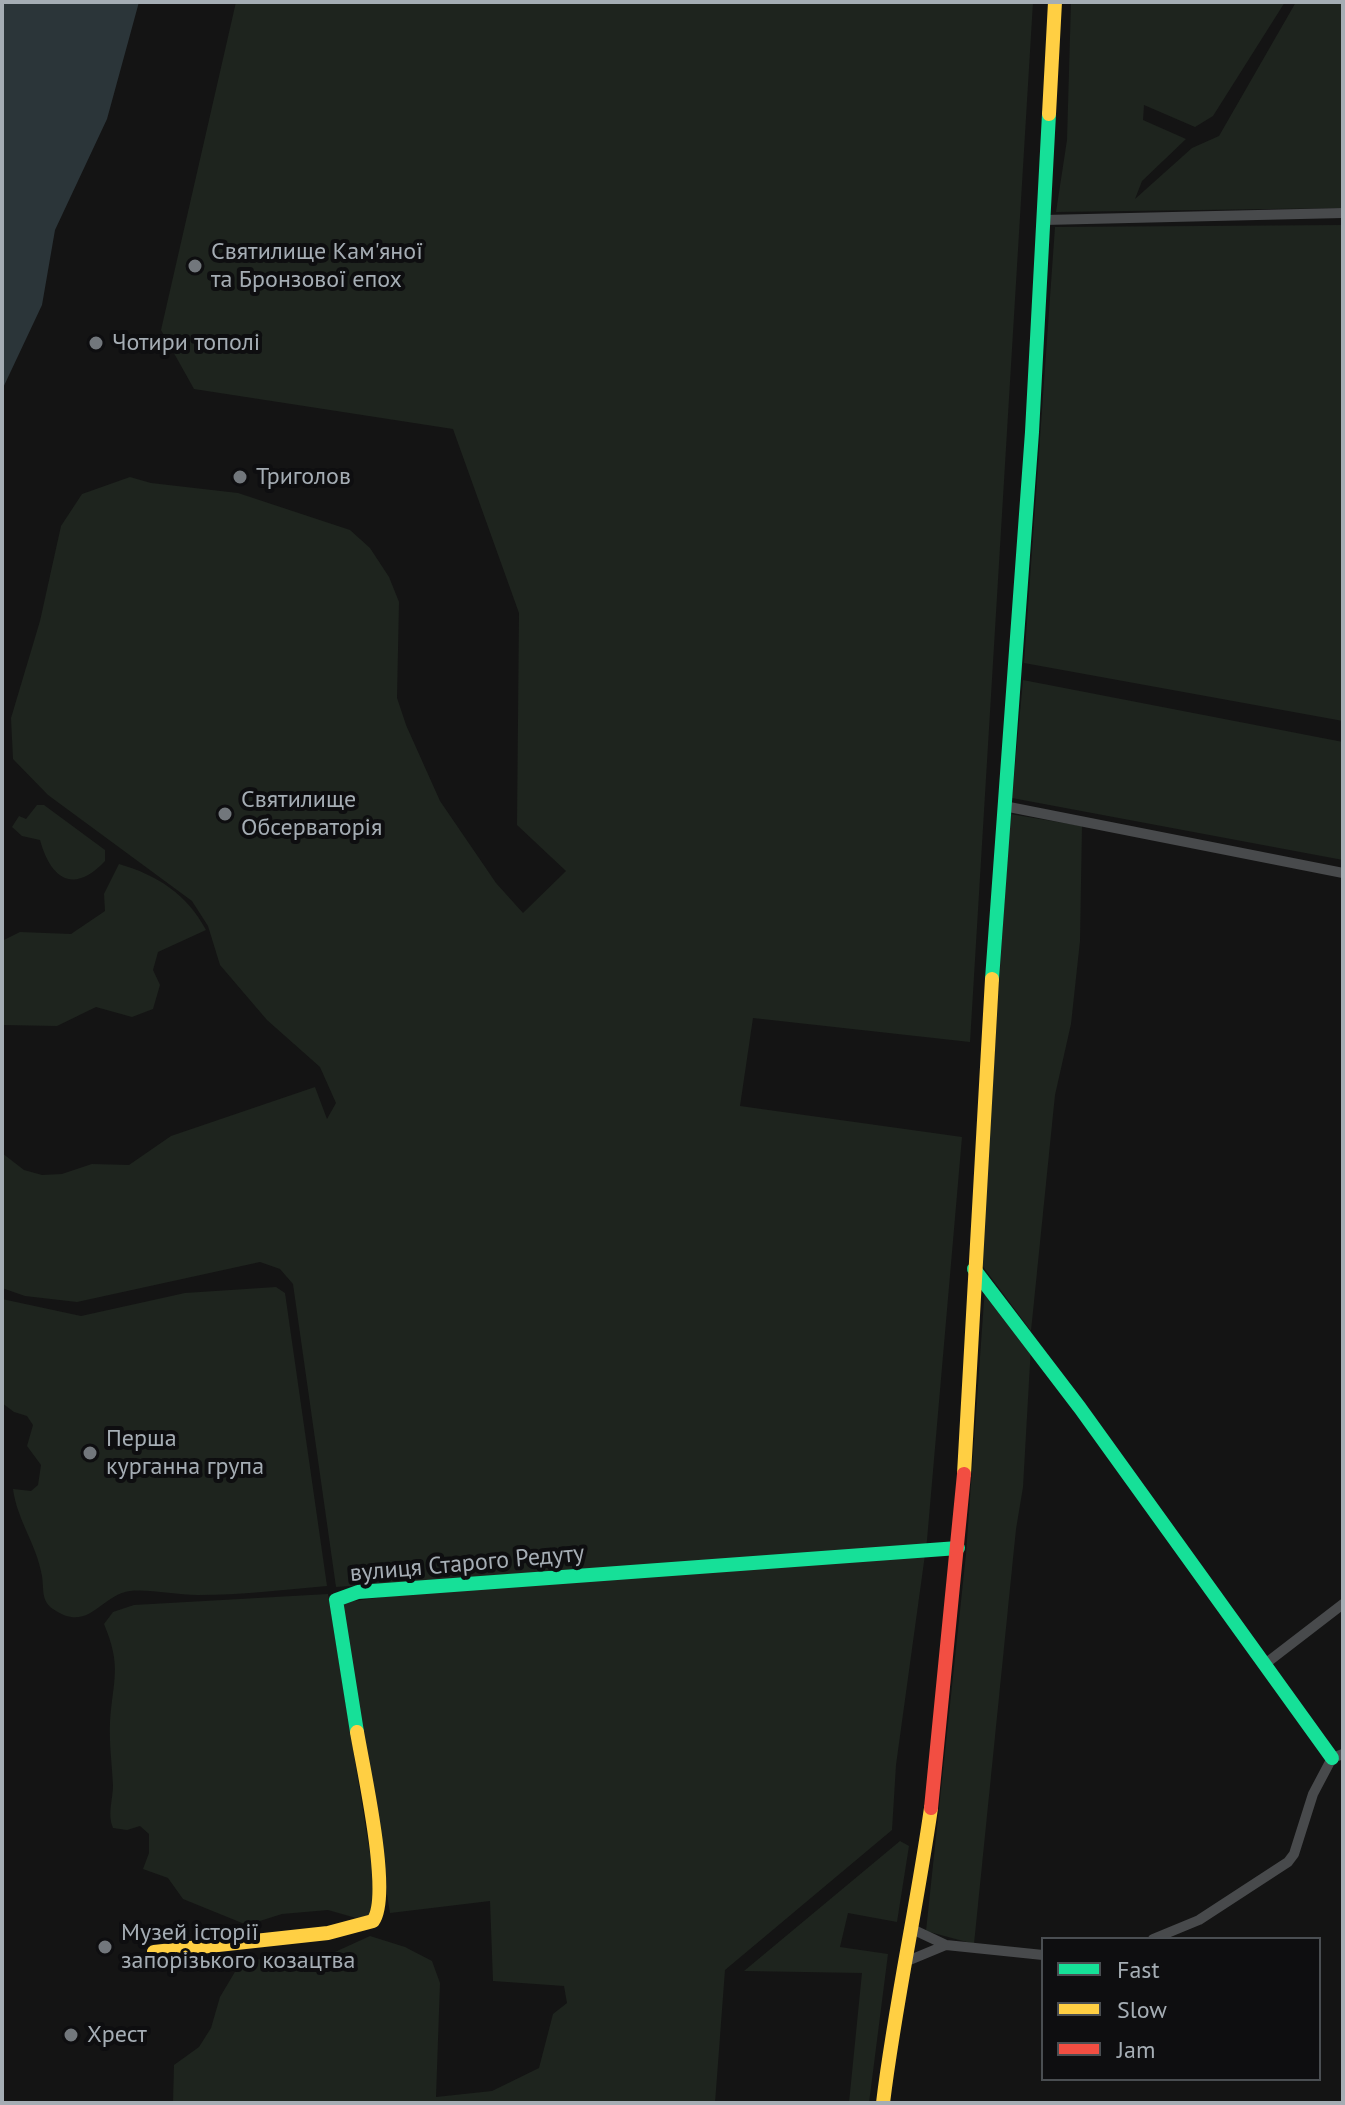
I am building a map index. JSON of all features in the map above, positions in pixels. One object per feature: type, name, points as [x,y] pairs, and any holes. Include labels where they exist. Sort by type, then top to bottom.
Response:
[{"type":"main road","points":[[883,2103],[893,2018],[912,1929],[940,1737],[958,1548],[1044,220],[1055,2]]},
{"type":"main road","points":[[974,1269],[1080,1408],[1265,1664],[1338,1756]]},
{"type":"main road","name":"вулиця Старого Редуту","points":[[154,1952],[328,1933],[373,1921],[378,1916],[382,1900],[380,1878],[336,1600],[358,1592],[958,1548]]},
{"type":"street","points":[[1044,220],[1343,213]]},
{"type":"street","points":[[1004,806],[1343,873]]},
{"type":"street","points":[[1265,1664],[1343,1604]]},
{"type":"street","points":[[1158,1937],[1199,1920],[1288,1862],[1294,1854],[1313,1794],[1338,1756]]},
{"type":"street","points":[[912,1929],[946,1945],[1041,1955]]},
{"type":"street","points":[[905,1962],[946,1945]]},
{"type":"shaded area","points":[[2,2],[139,2],[107,119],[55,230],[42,305],[2,390]]},
{"type":"shaded area","points":[[236,2],[1033,2],[970,1042],[753,1018],[740,1106],[962,1137],[927,1540],[896,1765],[892,1830],[725,1970],[715,2103],[173,2103],[174,2065],[199,2047],[211,2028],[220,1997],[242,1960],[324,1957],[370,1936],[405,1947],[432,1961],[440,1983],[436,2097],[492,2091],[539,2068],[553,2014],[567,2003],[564,1986],[493,1981],[490,1901],[390,1913],[339,1603],[391,1596],[389,1583],[336,1587],[293,1284],[280,1269],[260,1262],[77,1302],[25,1296],[2,1288],[2,1153],[24,1170],[42,1175],[62,1174],[92,1164],[129,1165],[171,1136],[315,1087],[327,1119],[336,1103],[320,1067],[267,1020],[220,965],[208,926],[192,901],[48,795],[13,759],[11,718],[40,621],[61,526],[82,494],[130,477],[151,483],[238,493],[350,530],[370,548],[389,577],[399,602],[397,698],[440,801],[496,883],[523,913],[566,871],[517,825],[519,613],[453,429],[194,389],[161,330]]},
{"type":"shaded area","points":[[1071,2],[1285,2],[1213,116],[1195,127],[1144,105],[1143,120],[1186,139],[1142,181],[1135,199],[1192,148],[1219,136],[1296,2],[1343,2],[1343,208],[1056,212],[1067,140]]},
{"type":"shaded area","points":[[1343,225],[1343,721],[1024,663],[1055,227]]},
{"type":"shaded area","points":[[1023,680],[1343,742],[1343,860],[1012,798]]},
{"type":"shaded area","points":[[37,805],[44,805],[105,850],[105,861],[83,877],[65,878],[57,873],[50,865],[40,840],[22,836],[12,827],[19,816],[26,819]]},
{"type":"shaded area","points":[[1010,814],[1082,826],[1080,941],[1071,1024],[1055,1095],[1031,1331],[981,1264]]},
{"type":"shaded area","points":[[119,864],[146,874],[170,888],[190,906],[206,930],[158,952],[153,970],[160,985],[153,1009],[132,1017],[96,1007],[57,1026],[2,1025],[2,941],[20,932],[71,934],[105,911],[104,894]]},
{"type":"shaded area","points":[[276,1287],[285,1293],[327,1586],[214,1595],[130,1591],[85,1615],[65,1616],[53,1609],[45,1598],[36,1554],[13,1489],[31,1491],[38,1485],[41,1465],[27,1446],[33,1425],[27,1416],[14,1412],[2,1403],[2,1299],[81,1316],[185,1293]]},
{"type":"shaded area","points":[[985,1287],[1031,1346],[1023,1487],[1016,1529],[974,1944],[926,1931],[966,1554]]},
{"type":"shaded area","points":[[328,1594],[376,1891],[372,1915],[356,1918],[328,1910],[282,1914],[247,1925],[183,1899],[168,1878],[143,1869],[149,1853],[149,1834],[140,1826],[127,1830],[113,1828],[110,1817],[113,1785],[110,1730],[115,1663],[104,1624],[113,1612],[134,1605]]},
{"type":"shaded area","points":[[900,1841],[909,1846],[897,1922],[848,1913],[840,1947],[888,1954],[869,2103],[849,2103],[862,1973],[744,1971]]},
{"type":"traffic: fast","points":[[992,979],[1032,432],[1049,114]]},
{"type":"traffic: fast","points":[[974,1269],[1080,1408],[1332,1758]]},
{"type":"traffic: fast","points":[[357,1732],[336,1600],[358,1592],[958,1548]]},
{"type":"traffic: slow","points":[[1049,114],[1055,2]]},
{"type":"traffic: slow","points":[[964,1474],[992,979]]},
{"type":"traffic: slow","points":[[154,1952],[328,1933],[373,1921],[378,1907],[378,1860],[357,1732]]},
{"type":"traffic: slow","points":[[883,2103],[931,1808]]},
{"type":"traffic: jam","points":[[931,1808],[964,1474]]},
{"type":"place","name":"Святилище Кам'яної та Бронзової епох","points":[[195,266]]},
{"type":"place","name":"Чотири тополі","points":[[96,343]]},
{"type":"place","name":"Триголов","points":[[240,477]]},
{"type":"place","name":"Святилище Обсерваторія","points":[[225,814]]},
{"type":"place","name":"Перша курганна група","points":[[90,1453]]},
{"type":"place","name":"Музей історії запорізького козацтва","points":[[105,1947]]},
{"type":"place","name":"Хрест","points":[[71,2035]]}]
